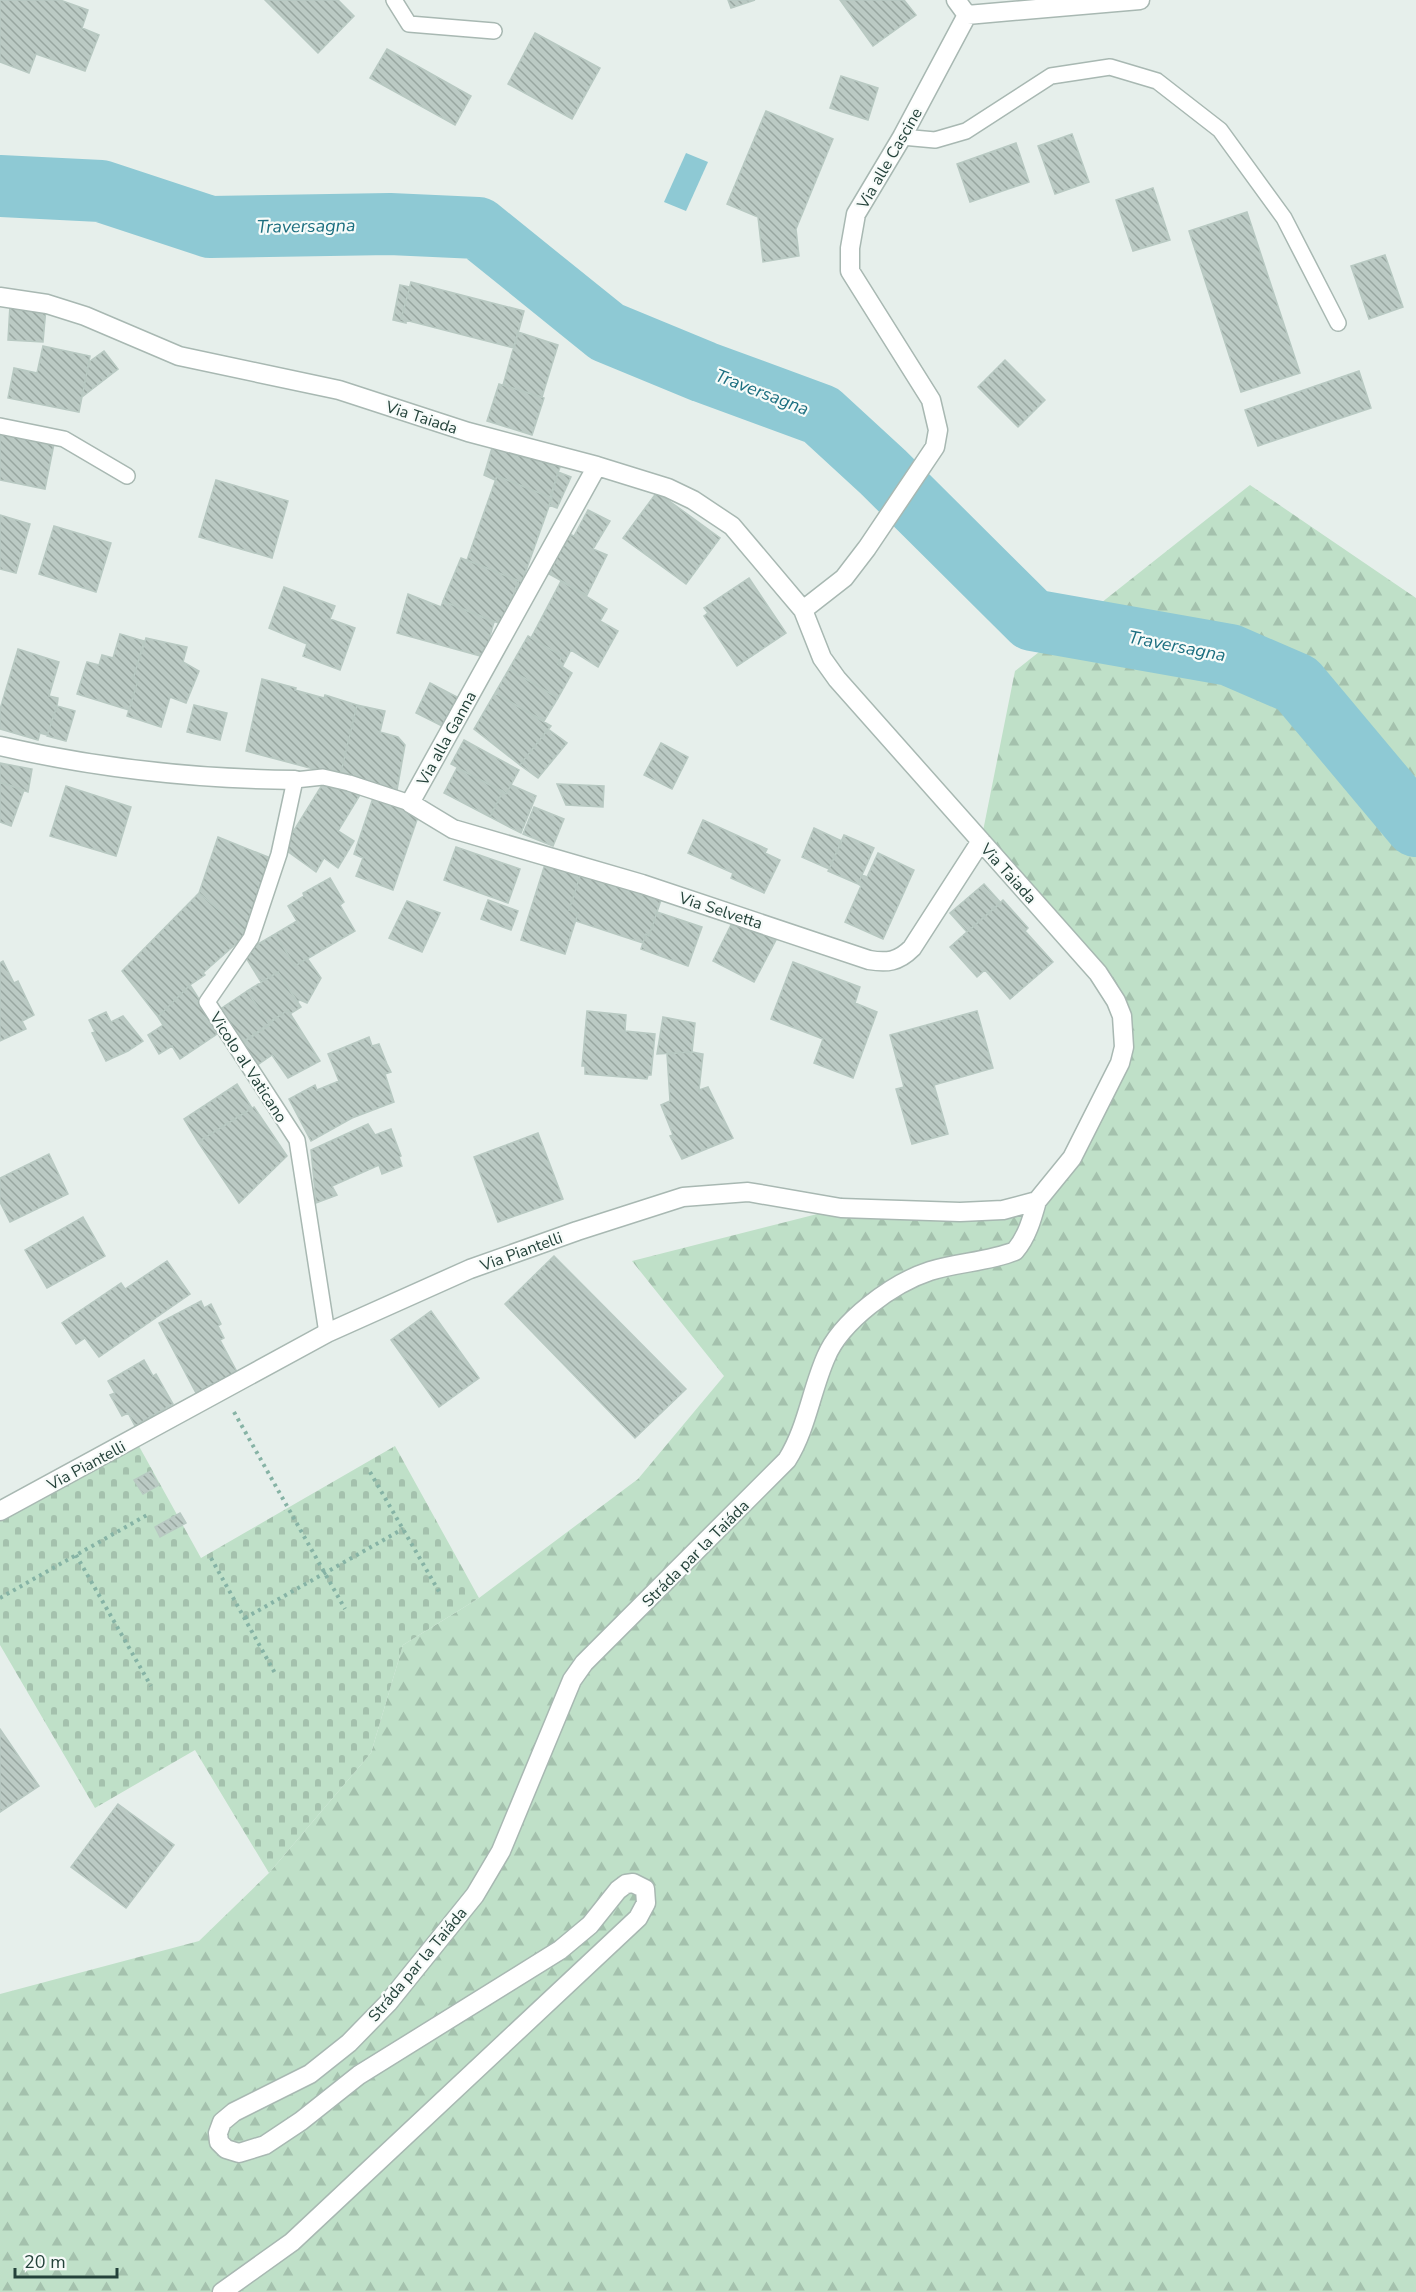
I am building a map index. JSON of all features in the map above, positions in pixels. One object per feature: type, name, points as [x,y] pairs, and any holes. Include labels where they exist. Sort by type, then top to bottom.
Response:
[{"type":"street","points":[[956,0],[967,15],[1140,0]]},
{"type":"street","name":"Via alle Cascine","points":[[803,610],[844,578],[935,447],[938,430],[931,400],[850,271],[850,248],[856,214],[902,137],[967,15]]},
{"type":"street","name":"Via Taiada","points":[[0,297],[46,304],[85,316],[179,357],[339,390],[468,432],[597,466],[668,488],[715,513],[732,526],[803,610],[822,658],[837,679],[1098,974],[1116,1001],[1122,1016],[1124,1047],[1120,1063],[1072,1158],[1038,1201]]},
{"type":"street","name":"Via alla Ganna","points":[[410,803],[597,466]]},
{"type":"street","name":"Via alla Ganna","points":[[0,746],[59,759],[164,772],[243,780],[294,780]]},
{"type":"street","name":"Via Selvetta","points":[[410,803],[453,829],[642,884],[869,960],[883,962],[895,961],[912,948],[981,841]]},
{"type":"street","name":"Via Piantelli","points":[[0,1511],[327,1333],[470,1269],[683,1197],[748,1192],[841,1208],[960,1212],[1003,1210],[1038,1201]]},
{"type":"street","name":"Stráda par la Taiáda","points":[[222,2292],[292,2242],[639,1918],[646,1904],[645,1889],[633,1883],[626,1884],[618,1890],[590,1925],[560,1950],[359,2074],[302,2121],[265,2145],[239,2153],[226,2149],[219,2142],[218,2133],[222,2122],[234,2112],[310,2074],[349,2043],[388,2002],[475,1895],[490,1874],[501,1851],[572,1680],[584,1663],[787,1460],[796,1446],[825,1357],[834,1339],[848,1323],[903,1283],[929,1271],[1005,1256],[1016,1251],[1023,1242],[1038,1201]]},
{"type":"lane","points":[[394,0],[409,24],[494,31]]},
{"type":"lane","points":[[902,137],[935,140],[966,130],[1051,76],[1110,67],[1157,81],[1220,130],[1284,218],[1338,323]]},
{"type":"lane","points":[[0,426],[64,439],[128,476]]},
{"type":"lane","name":"Via alla Ganna","points":[[294,780],[322,777],[349,783],[410,803]]},
{"type":"lane","name":"Vicolo al Vaticano","points":[[294,780],[279,854],[251,938],[207,1002],[297,1140],[327,1333]]},
{"type":"path","points":[[221,1390],[345,1609]]},
{"type":"path","points":[[370,1472],[441,1595]]},
{"type":"path","points":[[0,1598],[147,1515]]},
{"type":"path","points":[[245,1618],[403,1529]]},
{"type":"path","points":[[76,1555],[151,1686]]},
{"type":"path","points":[[211,1558],[276,1675]]},
{"type":"green space","points":[[1250,485],[1416,598],[1416,2292],[0,2292],[0,1994],[199,1941],[269,1873],[371,1753],[403,1645],[479,1598],[638,1479],[724,1376],[632,1261],[841,1208],[1038,1201],[1112,1082],[1122,1016],[981,841],[1015,671]]},
{"type":"green space","points":[[135,1439],[201,1558],[395,1446],[479,1598],[403,1645],[371,1753],[269,1873],[195,1750],[95,1808],[0,1645],[0,1511]]},
{"type":"water","points":[[686,153],[708,162],[686,211],[664,202]]},
{"type":"building","points":[[0,0],[60,0],[88,10],[82,28],[99,35],[85,71],[36,54],[29,73],[0,62]]},
{"type":"building","points":[[265,0],[338,0],[354,16],[318,53]]},
{"type":"building","points":[[728,0],[755,0],[731,8]]},
{"type":"building","points":[[840,0],[904,0],[916,15],[873,46]]},
{"type":"building","points":[[535,33],[600,68],[572,119],[508,84]]},
{"type":"building","points":[[387,49],[471,96],[455,125],[370,78]]},
{"type":"building","points":[[841,76],[878,88],[868,120],[830,108]]},
{"type":"building","points":[[766,111],[833,139],[796,229],[799,256],[763,262],[758,217],[727,204]]},
{"type":"building","points":[[1072,134],[1089,182],[1055,194],[1038,146]]},
{"type":"building","points":[[1016,143],[1029,182],[970,202],[957,164]]},
{"type":"building","points":[[1153,188],[1170,240],[1133,251],[1116,200]]},
{"type":"building","points":[[1247,212],[1300,373],[1241,392],[1189,231]]},
{"type":"building","points":[[1385,255],[1403,307],[1369,319],[1351,266]]},
{"type":"building","points":[[411,282],[524,311],[514,348],[401,319]]},
{"type":"building","points":[[400,285],[410,287],[401,319],[406,320],[406,323],[393,320]]},
{"type":"building","points":[[10,305],[46,308],[43,342],[8,340]]},
{"type":"building","points":[[518,332],[558,345],[542,397],[503,385]]},
{"type":"building","points":[[43,346],[90,356],[79,412],[8,398],[14,368],[37,373]]},
{"type":"building","points":[[104,351],[118,369],[82,397],[89,362]]},
{"type":"building","points":[[1005,360],[1045,400],[1018,427],[978,387]]},
{"type":"building","points":[[1359,371],[1371,408],[1258,446],[1245,410]]},
{"type":"building","points":[[499,384],[544,398],[532,435],[487,421]]},
{"type":"building","points":[[0,432],[54,444],[45,489],[0,480]]},
{"type":"building","points":[[494,441],[561,464],[550,497],[497,476],[495,480],[484,475]]},
{"type":"building","points":[[558,472],[571,477],[557,508],[549,505]]},
{"type":"building","points":[[497,476],[552,498],[519,590],[515,589],[519,581],[467,560]]},
{"type":"building","points":[[216,480],[288,501],[272,558],[199,537]]},
{"type":"building","points":[[657,492],[720,538],[686,584],[623,538]]},
{"type":"building","points":[[588,510],[610,521],[593,549],[607,555],[587,595],[549,574],[569,534],[574,536]]},
{"type":"building","points":[[0,515],[30,524],[16,573],[0,569]]},
{"type":"building","points":[[54,526],[111,543],[96,592],[39,574]]},
{"type":"building","points":[[461,558],[519,581],[501,624],[443,601]]},
{"type":"building","points":[[749,578],[786,633],[737,666],[704,616],[708,613],[704,608]]},
{"type":"building","points":[[561,581],[607,609],[600,621],[618,631],[598,667],[571,650],[562,667],[558,664],[562,656],[531,638]]},
{"type":"building","points":[[284,587],[335,606],[330,619],[355,628],[340,670],[303,656],[307,644],[269,628]]},
{"type":"building","points":[[408,594],[441,607],[443,601],[494,622],[484,657],[397,633]]},
{"type":"building","points":[[120,634],[144,641],[133,679],[138,680],[129,710],[77,694],[87,662],[99,665],[102,655],[113,658]]},
{"type":"building","points":[[528,636],[562,656],[558,664],[572,673],[558,698],[509,669]]},
{"type":"building","points":[[146,638],[187,647],[183,662],[199,671],[186,703],[170,697],[161,727],[127,716],[138,680],[133,679]]},
{"type":"building","points":[[18,649],[59,662],[49,696],[58,698],[57,706],[47,735],[40,733],[38,740],[0,729],[0,709]]},
{"type":"building","points":[[509,669],[558,698],[544,721],[495,693]]},
{"type":"building","points":[[262,679],[324,698],[325,695],[357,705],[340,776],[246,751]]},
{"type":"building","points":[[430,683],[461,699],[446,728],[416,713]]},
{"type":"building","points":[[495,693],[551,726],[520,765],[474,729]]},
{"type":"building","points":[[194,705],[227,713],[220,740],[187,732]]},
{"type":"building","points":[[357,705],[385,711],[380,732],[398,737],[405,745],[397,790],[340,776]]},
{"type":"building","points":[[57,706],[75,711],[66,741],[47,736]]},
{"type":"building","points":[[548,729],[567,743],[538,778],[520,765]]},
{"type":"building","points":[[464,740],[519,770],[506,794],[451,764]]},
{"type":"building","points":[[661,743],[688,757],[672,789],[644,775]]},
{"type":"building","points":[[0,763],[32,769],[28,792],[0,782]]},
{"type":"building","points":[[457,768],[503,791],[490,817],[444,793]]},
{"type":"building","points":[[325,780],[363,790],[338,831],[354,841],[338,868],[324,858],[316,872],[283,848]]},
{"type":"building","points":[[0,782],[24,790],[11,826],[0,822]]},
{"type":"building","points":[[557,784],[604,786],[603,807],[566,805]]},
{"type":"building","points":[[511,785],[536,796],[521,833],[490,817],[503,791],[506,794]]},
{"type":"building","points":[[66,786],[131,807],[116,856],[50,836]]},
{"type":"building","points":[[374,795],[420,811],[393,890],[356,876],[363,858],[354,854]]},
{"type":"building","points":[[534,807],[564,819],[553,846],[523,834]]},
{"type":"building","points":[[703,820],[767,849],[765,853],[780,860],[764,893],[731,878],[733,873],[688,853]]},
{"type":"building","points":[[814,828],[842,841],[829,869],[802,857]]},
{"type":"building","points":[[844,835],[874,848],[858,884],[828,871]]},
{"type":"building","points":[[218,837],[273,859],[247,934],[199,893]]},
{"type":"building","points":[[456,847],[520,869],[508,903],[444,880]]},
{"type":"building","points":[[878,853],[914,870],[883,939],[845,922],[861,886],[858,884],[862,875],[867,877]]},
{"type":"building","points":[[546,861],[581,873],[569,910],[578,913],[565,954],[521,940]]},
{"type":"building","points":[[581,873],[662,897],[649,936],[646,934],[643,943],[576,921],[578,913],[569,910]]},
{"type":"building","points":[[330,878],[344,902],[340,905],[355,931],[295,966],[275,934],[297,921],[288,906],[304,896],[303,893]]},
{"type":"building","points":[[984,884],[1001,903],[967,932],[950,913]]},
{"type":"building","points":[[199,893],[247,934],[158,1017],[122,971]]},
{"type":"building","points":[[488,900],[518,911],[511,930],[481,919]]},
{"type":"building","points":[[1003,900],[1028,928],[1025,931],[1053,962],[1010,999],[985,970],[977,977],[950,947]]},
{"type":"building","points":[[407,901],[440,913],[422,952],[389,938]]},
{"type":"building","points":[[657,912],[702,927],[688,966],[641,949],[646,934],[649,936]]},
{"type":"building","points":[[735,917],[777,938],[754,982],[713,961]]},
{"type":"building","points":[[275,934],[295,966],[307,958],[321,978],[307,1003],[300,1000],[297,1002],[278,972],[261,982],[243,953]]},
{"type":"building","points":[[3,961],[14,983],[18,981],[34,1015],[22,1021],[26,1029],[0,1041],[0,963]]},
{"type":"building","points":[[793,962],[860,987],[855,1003],[877,1012],[853,1078],[814,1063],[823,1039],[771,1019]]},
{"type":"building","points":[[278,972],[301,1007],[290,1014],[288,1010],[268,1023],[247,991]]},
{"type":"building","points":[[190,985],[220,1032],[180,1059],[172,1046],[159,1054],[148,1035],[163,1025],[158,1017]]},
{"type":"building","points":[[247,991],[270,1025],[238,1046],[216,1012]]},
{"type":"building","points":[[288,1010],[320,1061],[288,1078],[272,1055],[256,1066],[240,1044]]},
{"type":"building","points":[[587,1011],[626,1015],[625,1031],[655,1034],[651,1075],[648,1075],[647,1079],[585,1074],[585,1066],[582,1066]]},
{"type":"building","points":[[977,1011],[993,1068],[934,1085],[948,1134],[912,1144],[896,1089],[904,1087],[890,1035]]},
{"type":"building","points":[[106,1012],[111,1022],[123,1016],[143,1041],[106,1061],[92,1033],[95,1032],[89,1020]]},
{"type":"building","points":[[663,1017],[695,1023],[692,1052],[657,1054]]},
{"type":"building","points":[[369,1037],[372,1046],[379,1044],[391,1072],[385,1074],[394,1102],[352,1118],[311,1141],[289,1099],[315,1085],[317,1090],[339,1081],[328,1054]]},
{"type":"building","points":[[692,1052],[703,1054],[699,1090],[708,1087],[733,1138],[682,1159],[670,1136],[673,1135],[661,1105],[670,1101],[667,1054]]},
{"type":"building","points":[[237,1084],[252,1108],[198,1142],[184,1119]]},
{"type":"building","points":[[254,1107],[287,1156],[239,1203],[198,1142]]},
{"type":"building","points":[[368,1124],[375,1135],[391,1129],[401,1156],[399,1157],[402,1166],[382,1174],[379,1165],[332,1186],[337,1195],[316,1203],[311,1150]]},
{"type":"building","points":[[538,1133],[563,1199],[498,1222],[474,1157]]},
{"type":"building","points":[[49,1154],[68,1194],[10,1222],[0,1202],[0,1178]]},
{"type":"building","points":[[83,1217],[105,1256],[47,1288],[25,1250]]},
{"type":"building","points":[[554,1256],[686,1389],[635,1438],[505,1304]]},
{"type":"building","points":[[167,1261],[190,1294],[99,1357],[85,1338],[76,1344],[62,1323],[121,1283],[125,1289]]},
{"type":"building","points":[[201,1301],[204,1308],[211,1304],[221,1324],[218,1326],[224,1338],[220,1340],[237,1372],[196,1393],[159,1323]]},
{"type":"building","points":[[431,1311],[479,1378],[439,1407],[391,1340]]},
{"type":"building","points":[[144,1360],[153,1376],[156,1374],[173,1404],[135,1426],[128,1413],[122,1416],[110,1395],[115,1393],[108,1381]]},
{"type":"building","points":[[151,1471],[159,1485],[143,1494],[134,1480]]},
{"type":"building","points":[[180,1513],[186,1523],[160,1537],[155,1527]]},
{"type":"building","points":[[0,1729],[39,1786],[0,1812]]},
{"type":"building","points":[[118,1804],[174,1845],[126,1908],[71,1867]]},
{"type":"waterway","name":"Traversagna","points":[[0,186],[101,191],[210,227],[390,224],[478,228],[607,332],[704,372],[821,415],[883,472],[1032,620],[1230,655],[1297,684],[1416,826]]}]
